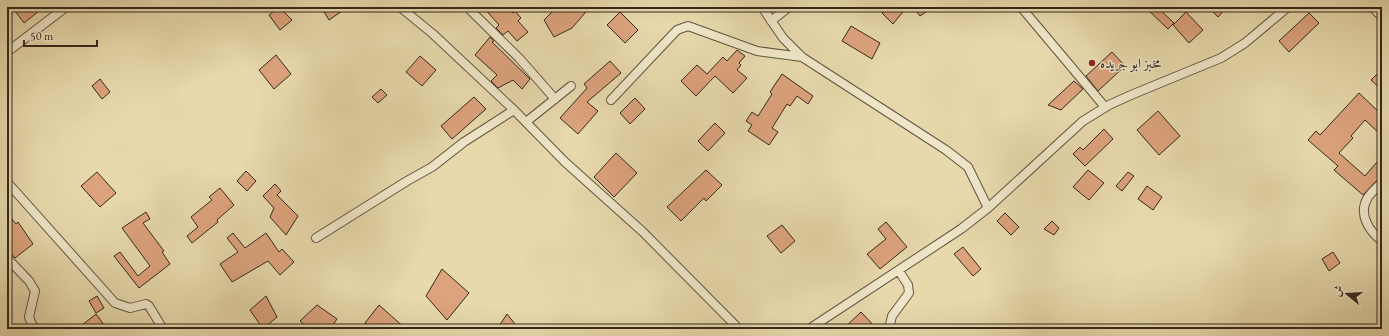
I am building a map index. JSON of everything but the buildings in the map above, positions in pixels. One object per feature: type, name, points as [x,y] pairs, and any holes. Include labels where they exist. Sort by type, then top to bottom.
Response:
[{"type":"street","points":[[7,52],[66,7]]},
{"type":"street","points":[[400,7],[433,34],[514,110],[566,162],[642,232],[739,329]]},
{"type":"street","points":[[467,7],[519,58],[555,99]]},
{"type":"street","points":[[762,7],[783,38],[802,57],[946,150],[968,167],[988,208]]},
{"type":"street","points":[[771,20],[789,7]]},
{"type":"street","points":[[1021,7],[1105,107]]},
{"type":"street","points":[[809,329],[961,230],[988,208],[1083,121],[1105,107],[1131,95],[1221,58],[1245,43],[1288,7]]},
{"type":"street","points":[[1372,7],[1382,17]]},
{"type":"street","points":[[611,100],[677,30],[688,26],[757,51],[802,57]]},
{"type":"street","points":[[526,122],[572,86]]},
{"type":"street","points":[[316,238],[432,167],[464,142],[514,110]]},
{"type":"street","points":[[7,182],[115,303],[130,308],[146,304],[149,306],[163,329]]},
{"type":"street","points":[[1382,182],[1366,200],[1364,216],[1371,233],[1382,241]]},
{"type":"street","points":[[7,258],[29,281],[35,291],[29,317],[34,329]]},
{"type":"street","points":[[889,329],[892,316],[909,294],[908,285],[899,270]]},
{"type":"place","name":"مخبز ابو جريده","points":[[1092,63]]}]
